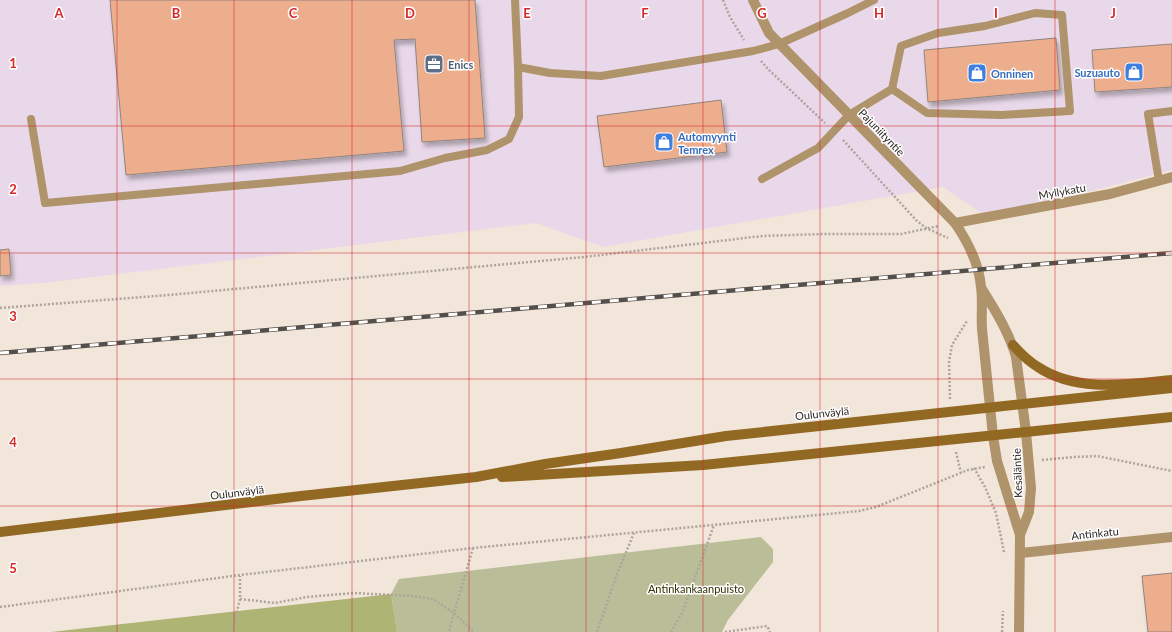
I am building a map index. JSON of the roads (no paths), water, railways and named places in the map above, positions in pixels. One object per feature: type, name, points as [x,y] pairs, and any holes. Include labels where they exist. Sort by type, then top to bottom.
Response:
[{"type":"main road","points":[[1012,345],[1037,367],[1049,374],[1075,382],[1110,385],[1172,380]]},
{"type":"main road","name":"Oulunväylä","points":[[476,478],[545,464],[726,436],[1172,388]]},
{"type":"main road","name":"Oulunväylä","points":[[0,532],[293,497],[476,478],[522,477],[703,465],[1172,417]]},
{"type":"street","name":"Pajuniityntie","points":[[753,0],[769,32],[955,223],[963,234],[972,253],[978,271],[981,288],[982,326],[993,436]]},
{"type":"street","name":"Myllykatu","points":[[955,223],[1110,194],[1172,177]]},
{"type":"street","name":"Pajuniityntie","points":[[981,288],[1008,334],[1016,357],[1026,432]]},
{"type":"street","name":"Kesäläntie","points":[[1020,535],[1029,512],[1031,488],[1026,432]]},
{"type":"street","name":"Kesäläntie","points":[[993,436],[999,465],[1020,535],[1019,632]]},
{"type":"street","name":"Antinkatu","points":[[1021,553],[1172,537]]},
{"type":"lane","points":[[32,119],[45,203],[400,171],[445,158],[487,150],[509,139],[519,118],[515,0]]},
{"type":"lane","points":[[518,67],[550,73],[601,76],[753,51],[780,44],[874,0]]},
{"type":"lane","points":[[762,179],[818,148],[849,115],[892,89],[901,46],[938,33],[985,26],[1035,13],[1062,15],[1070,111],[1001,115],[927,113],[892,89]]},
{"type":"lane","points":[[1159,181],[1148,114],[1172,111]]},
{"type":"railway","points":[[0,353],[1172,253]]},
{"type":"place","name":"Enics","points":[[434,64]]},
{"type":"place","name":"Suzuauto","points":[[1134,72]]},
{"type":"place","name":"Onninen","points":[[977,73]]},
{"type":"place","name":"Automyynti Temrex","points":[[664,142]]},
{"type":"park label","name":"Antinkankaanpuisto","points":[[696,588]]}]
